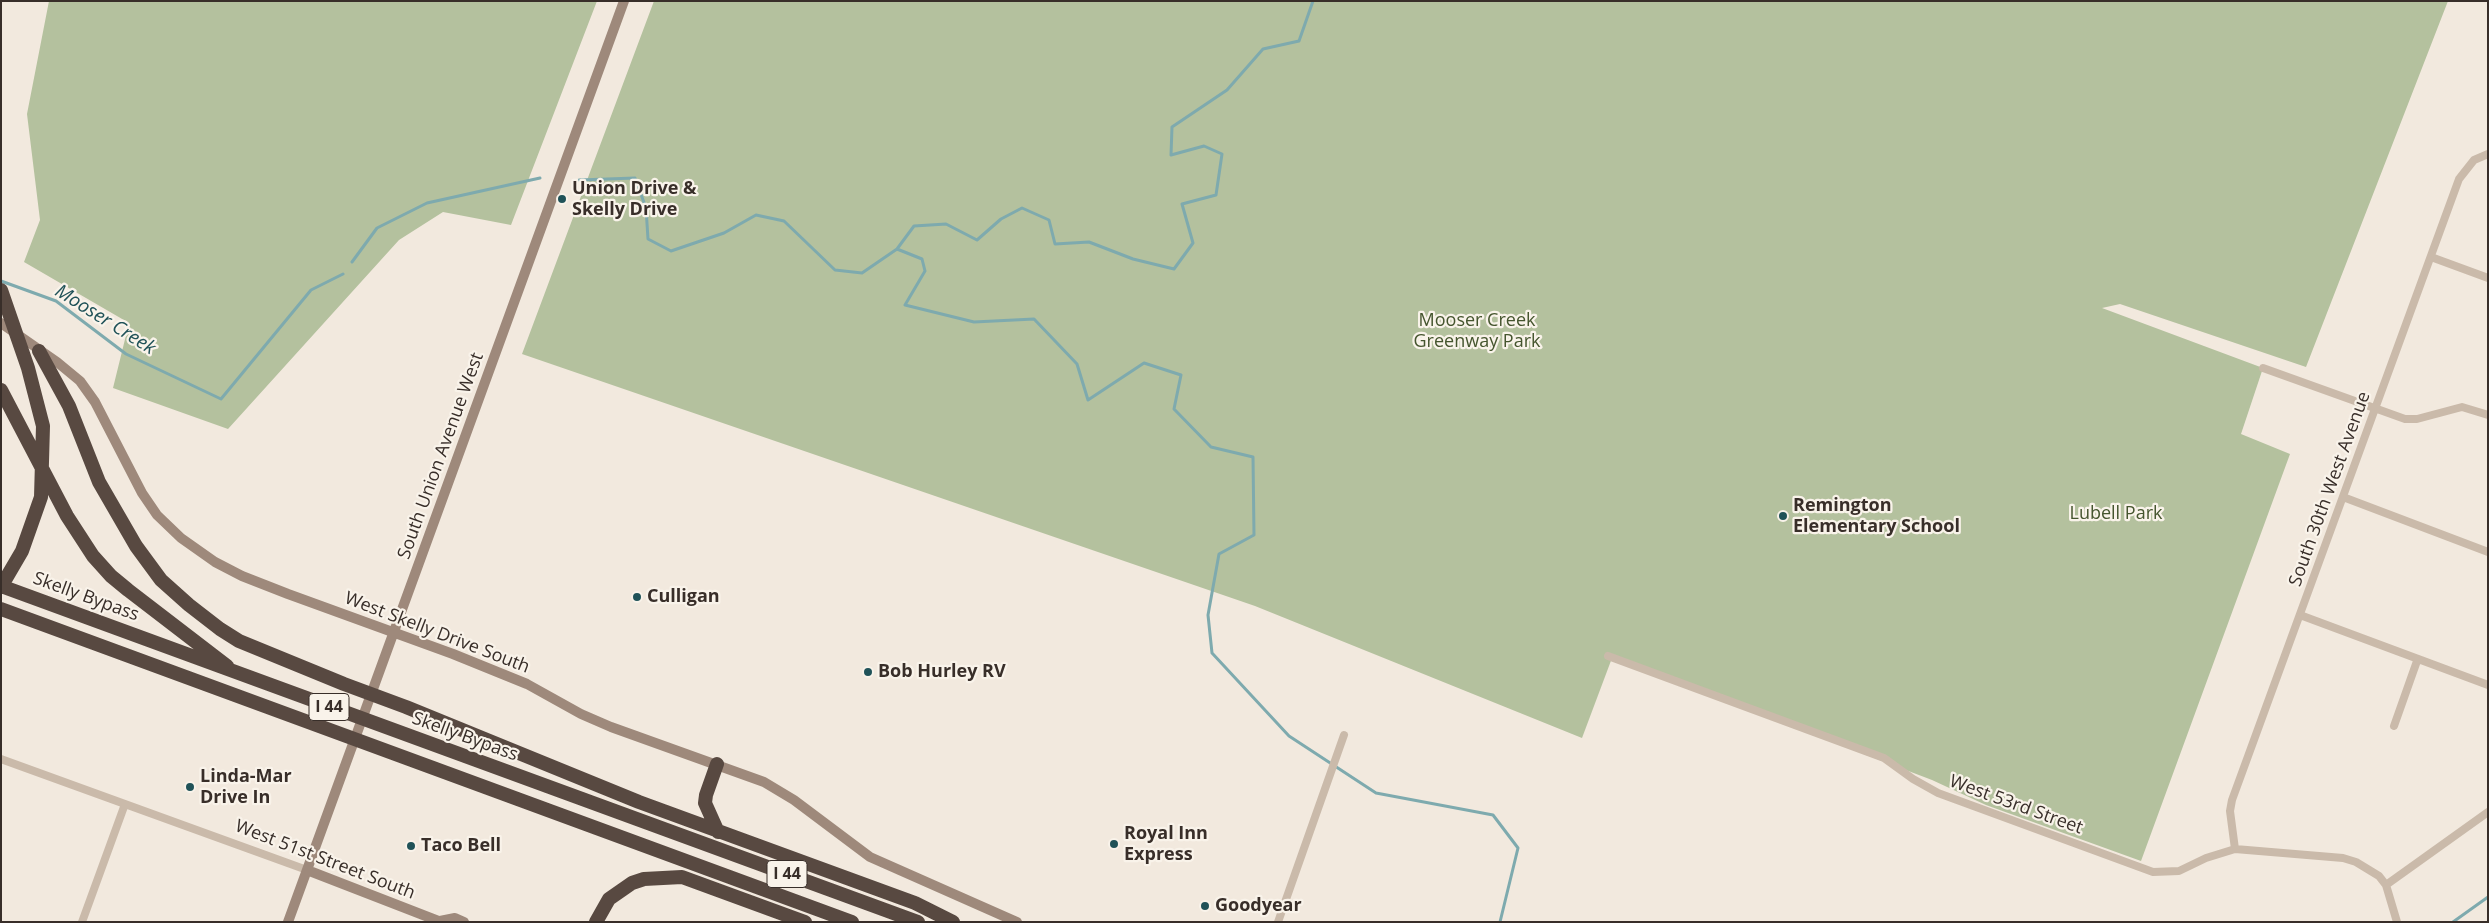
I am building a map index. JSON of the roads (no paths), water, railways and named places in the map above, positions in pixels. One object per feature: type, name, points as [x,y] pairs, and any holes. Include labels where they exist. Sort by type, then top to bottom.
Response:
[{"type":"highway","points":[[1,290],[28,368],[43,426],[41,497],[22,551],[1,586]]},
{"type":"highway","points":[[39,351],[69,406],[99,482],[136,546],[161,580],[176,594],[220,629],[239,641],[718,832],[915,903],[953,922]]},
{"type":"highway","points":[[1,390],[66,516],[93,556],[111,576],[128,590],[238,674]]},
{"type":"highway","name":"Skelly Bypass","points":[[1,586],[918,922]]},
{"type":"highway","name":"I 44","points":[[1,609],[852,922]]},
{"type":"highway","points":[[717,764],[705,803],[718,832]]},
{"type":"highway","points":[[596,922],[609,899],[632,883],[644,879],[682,877],[805,922]]},
{"type":"street","name":"South Union Avenue West","points":[[288,922],[624,1]]},
{"type":"street","name":"South 30th West Avenue","points":[[2235,849],[2230,811],[2232,800],[2463,171],[2474,160],[2488,154]]},
{"type":"street","points":[[2431,257],[2488,278]]},
{"type":"street","name":"West Skelly Drive South","points":[[1,323],[39,351],[58,362],[80,381],[95,402],[142,494],[157,515],[182,538],[215,562],[242,576],[393,634],[453,654],[527,684],[581,714],[611,727],[717,764],[772,786],[794,800],[870,858],[1016,922]]},
{"type":"street","points":[[2263,368],[2375,410],[2405,419],[2417,419],[2462,407],[2488,415]]},
{"type":"street","points":[[2343,497],[2488,552]]},
{"type":"street","points":[[2300,616],[2417,661],[2488,685]]},
{"type":"street","name":"West 53rd Street","points":[[1608,656],[1884,758],[1912,779],[1938,792],[2153,872],[2179,870],[2206,858],[2235,849],[2343,858],[2367,867],[2386,885],[2397,922]]},
{"type":"street","points":[[2394,726],[2417,661]]},
{"type":"street","points":[[1278,922],[1344,735]]},
{"type":"street","name":"West 51st Street South","points":[[1,758],[307,870],[440,922],[455,918],[464,922]]},
{"type":"street","points":[[82,922],[125,804]]},
{"type":"street","points":[[2386,885],[2488,812]]},
{"type":"waterway","points":[[579,180],[635,178],[646,208],[648,239],[671,251],[724,233],[756,215],[784,221],[835,270],[862,273],[897,249],[914,226],[946,224],[977,240],[1001,219],[1022,208],[1049,220],[1055,244],[1089,242],[1133,259],[1174,269],[1193,243],[1182,204],[1216,195],[1222,154],[1204,146],[1171,155],[1172,127],[1227,90],[1263,49],[1299,41],[1313,1]]},
{"type":"waterway","name":"Mooser Creek","points":[[352,262],[377,228],[427,203],[540,178]]},
{"type":"waterway","points":[[897,249],[922,259],[925,271],[905,305],[974,322],[1034,319],[1077,364],[1088,400],[1144,363],[1181,375],[1174,409],[1211,447],[1253,457],[1254,535],[1219,554],[1208,615],[1212,653],[1289,736],[1376,793],[1493,815],[1518,848],[1500,922]]},
{"type":"waterway","name":"Mooser Creek","points":[[1,281],[56,301],[126,354],[221,399],[311,290],[343,274]]},
{"type":"waterway","points":[[2453,922],[2488,897]]},
{"type":"place","name":"Union Drive & Skelly Drive","points":[[562,199]]},
{"type":"place","name":"Remington Elementary School","points":[[1783,516]]},
{"type":"place","name":"Culligan","points":[[637,597]]},
{"type":"place","name":"Bob Hurley RV","points":[[868,672]]},
{"type":"place","name":"Linda-Mar Drive In","points":[[190,787]]},
{"type":"place","name":"Royal Inn Express","points":[[1114,844]]},
{"type":"place","name":"Taco Bell","points":[[411,846]]},
{"type":"place","name":"Goodyear","points":[[1205,906]]},
{"type":"park label","name":"Mooser Creek Greenway Park","points":[[1477,331]]},
{"type":"park label","name":"Lubell Park","points":[[2116,514]]}]
